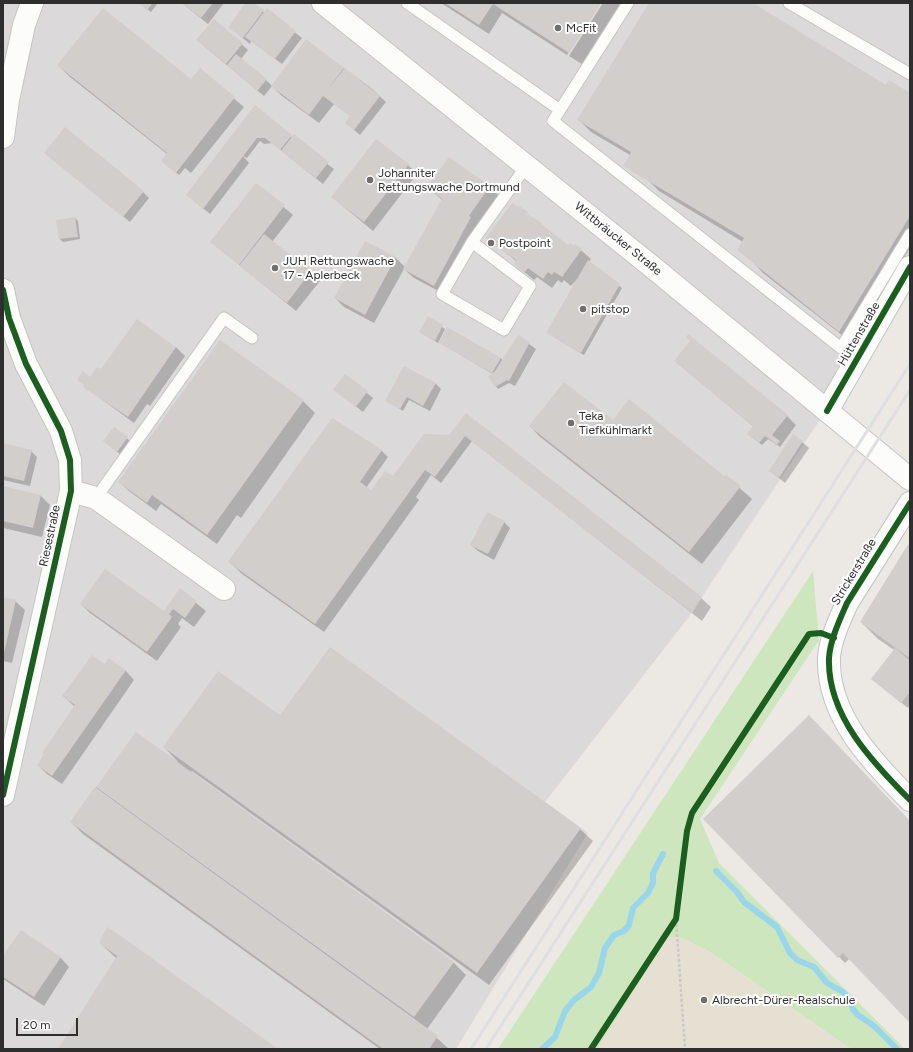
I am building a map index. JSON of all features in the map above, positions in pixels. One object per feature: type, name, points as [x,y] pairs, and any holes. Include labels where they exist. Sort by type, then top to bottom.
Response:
[{"type":"street","points":[[3,137],[9,92],[24,25],[32,3]]},
{"type":"street","name":"Wittbräucker Straße","points":[[323,3],[527,165],[910,479]]},
{"type":"street","name":"Hüttenstraße","points":[[827,411],[910,267]]},
{"type":"street","name":"Riesestraße","points":[[3,290],[6,318],[26,364],[61,432],[70,460],[71,491],[3,795]]},
{"type":"street","name":"Riesestraße","points":[[71,491],[96,498],[224,589]]},
{"type":"street","name":"Strickerstraße","points":[[910,503],[847,603],[839,621],[829,657],[830,678],[836,699],[844,718],[864,750],[910,800]]},
{"type":"lane","points":[[407,3],[560,110]]},
{"type":"lane","points":[[628,3],[553,122],[841,348],[910,234]]},
{"type":"lane","points":[[789,3],[910,74]]},
{"type":"lane","points":[[472,242],[530,286],[504,330],[442,294],[472,242],[527,165]]},
{"type":"lane","points":[[96,498],[224,318],[252,338]]},
{"type":"path","points":[[676,919],[685,1049]]},
{"type":"shaded area","points":[[3,3],[910,3],[910,255],[843,378],[837,394],[688,618],[545,802],[588,833],[456,1049],[3,1049]]},
{"type":"shaded area","name":"Albrecht-Dürer-Realschule","points":[[667,937],[682,938],[709,951],[851,1049],[597,1049]]},
{"type":"green space","points":[[813,571],[819,640],[700,819],[719,863],[905,1049],[851,1049],[709,951],[682,938],[668,937],[597,1049],[498,1049]]},
{"type":"building","points":[[138,3],[153,3],[147,10]]},
{"type":"building","points":[[182,3],[213,3],[201,18]]},
{"type":"building","points":[[245,3],[254,3],[264,10],[243,38],[228,28]]},
{"type":"building","name":"McFit","points":[[445,3],[601,3],[569,53],[493,4],[479,25]]},
{"type":"building","points":[[649,3],[753,3],[886,85],[889,80],[910,93],[910,216],[839,332],[737,250],[744,238],[623,166],[631,152],[577,120]]},
{"type":"building","points":[[103,8],[191,79],[200,68],[235,97],[176,173],[161,161],[167,153],[57,65]]},
{"type":"building","points":[[267,8],[296,31],[275,59],[245,37]]},
{"type":"building","points":[[214,19],[243,43],[226,64],[196,40]]},
{"type":"building","points":[[306,39],[344,68],[327,90],[345,68],[380,96],[354,130],[345,123],[350,116],[323,96],[309,115],[271,86]]},
{"type":"building","points":[[236,54],[267,79],[257,91],[227,65]]},
{"type":"building","points":[[255,105],[292,135],[280,150],[265,138],[257,138],[203,209],[186,195]]},
{"type":"building","points":[[65,127],[144,191],[123,217],[44,153]]},
{"type":"building","points":[[294,134],[329,162],[316,178],[281,151]]},
{"type":"building","name":"Johanniter Rettungswache Dortmund","points":[[376,139],[409,164],[364,222],[331,197]]},
{"type":"building","points":[[449,157],[490,186],[469,216],[471,217],[434,286],[403,269],[442,199],[427,187]]},
{"type":"building","points":[[256,183],[285,205],[239,265],[210,242]]},
{"type":"building","points":[[512,203],[528,212],[527,214],[542,223],[541,224],[568,245],[570,243],[574,246],[575,244],[582,249],[562,277],[554,272],[552,275],[548,272],[543,279],[528,268],[525,272],[514,264],[516,260],[486,238]]},
{"type":"building","points":[[75,217],[78,237],[59,239],[56,220]]},
{"type":"building","name":"JUH Rettungswache 17 - Aplerbeck","points":[[264,234],[311,271],[287,303],[239,266]]},
{"type":"building","points":[[365,241],[396,257],[365,315],[334,298]]},
{"type":"building","name":"pitstop","points":[[588,260],[620,284],[581,353],[546,333]]},
{"type":"building","points":[[428,316],[443,325],[435,341],[419,332]]},
{"type":"building","points":[[137,319],[176,347],[128,417],[83,387],[84,385],[77,380],[83,371],[90,377],[97,367],[101,369]]},
{"type":"building","points":[[447,327],[501,358],[492,373],[439,343]]},
{"type":"building","points":[[688,334],[788,415],[772,435],[780,441],[777,445],[765,436],[759,443],[747,434],[753,426],[674,361],[690,341],[686,338]]},
{"type":"building","points":[[518,335],[530,342],[509,381],[507,380],[495,387],[488,377],[495,371]]},
{"type":"building","points":[[220,340],[304,400],[207,535],[152,495],[147,503],[118,482]]},
{"type":"building","points":[[404,366],[436,383],[423,406],[407,397],[400,409],[385,401]]},
{"type":"building","points":[[345,374],[368,391],[356,407],[333,390]]},
{"type":"building","points":[[564,382],[613,420],[629,399],[724,476],[726,475],[741,486],[689,552],[529,426]]},
{"type":"building","points":[[466,413],[702,597],[692,613],[465,436],[435,477],[425,470],[315,624],[228,562],[332,418],[382,450],[360,482],[371,490],[385,471],[393,476],[424,434],[449,435]]},
{"type":"building","points":[[114,427],[128,437],[117,452],[103,441]]},
{"type":"building","points":[[793,434],[803,441],[779,478],[769,471]]},
{"type":"building","points":[[3,443],[32,450],[24,481],[3,476]]},
{"type":"building","points":[[3,486],[41,495],[33,528],[3,521]]},
{"type":"building","points":[[487,512],[505,521],[488,554],[470,545]]},
{"type":"building","points":[[910,543],[910,655],[908,657],[860,622]]},
{"type":"building","points":[[105,569],[164,611],[180,588],[197,601],[185,618],[173,609],[169,614],[172,617],[147,652],[80,604]]},
{"type":"building","points":[[3,597],[16,600],[4,653],[3,653]]},
{"type":"building","points":[[330,647],[581,828],[477,973],[163,747],[218,671],[280,715]]},
{"type":"building","points":[[895,648],[910,661],[910,692],[901,703],[871,679]]},
{"type":"building","points":[[92,655],[105,664],[108,658],[126,670],[52,776],[37,765],[44,754],[42,753],[75,705],[62,696]]},
{"type":"building","points":[[809,715],[910,821],[910,1023],[843,953],[838,958],[703,819]]},
{"type":"building","points":[[136,732],[454,962],[414,1017],[96,787]]},
{"type":"building","points":[[95,787],[438,1036],[429,1049],[383,1049],[70,822]]},
{"type":"building","points":[[107,927],[278,1049],[58,1049],[117,956],[99,943]]},
{"type":"building","points":[[21,930],[61,957],[34,997],[3,977],[3,956]]},
{"type":"waterway","points":[[542,1049],[555,1037],[565,1011],[574,1000],[591,987],[599,973],[605,948],[614,935],[624,931],[629,925],[633,908],[648,893],[653,883],[653,873],[663,854]]},
{"type":"waterway","points":[[716,871],[737,892],[744,902],[777,927],[790,953],[797,960],[814,967],[827,983],[843,992],[850,1000],[853,1009],[858,1015],[874,1026],[897,1049]]},
{"type":"railway","points":[[471,1049],[910,364]]},
{"type":"railway","points":[[486,1049],[910,390]]},
{"type":"cycle path","points":[[827,411],[910,267]]},
{"type":"cycle path","points":[[3,290],[9,318],[26,364],[61,431],[70,460],[71,491],[3,795]]},
{"type":"cycle path","points":[[910,503],[847,603],[833,637],[829,658],[830,679],[835,699],[854,736],[881,770],[910,800]]},
{"type":"cycle path","points":[[591,1049],[676,919],[687,831],[692,813],[809,634],[821,633],[834,638]]},
{"type":"place","name":"McFit","points":[[558,28]]},
{"type":"place","name":"Johanniter Rettungswache Dortmund","points":[[370,180]]},
{"type":"place","name":"Postpoint","points":[[491,243]]},
{"type":"place","name":"JUH Rettungswache 17 - Aplerbeck","points":[[275,268]]},
{"type":"place","name":"pitstop","points":[[583,309]]},
{"type":"place","name":"Teka Tiefkühlmarkt","points":[[571,423]]},
{"type":"place","name":"Albrecht-Dürer-Realschule","points":[[704,1000]]}]
